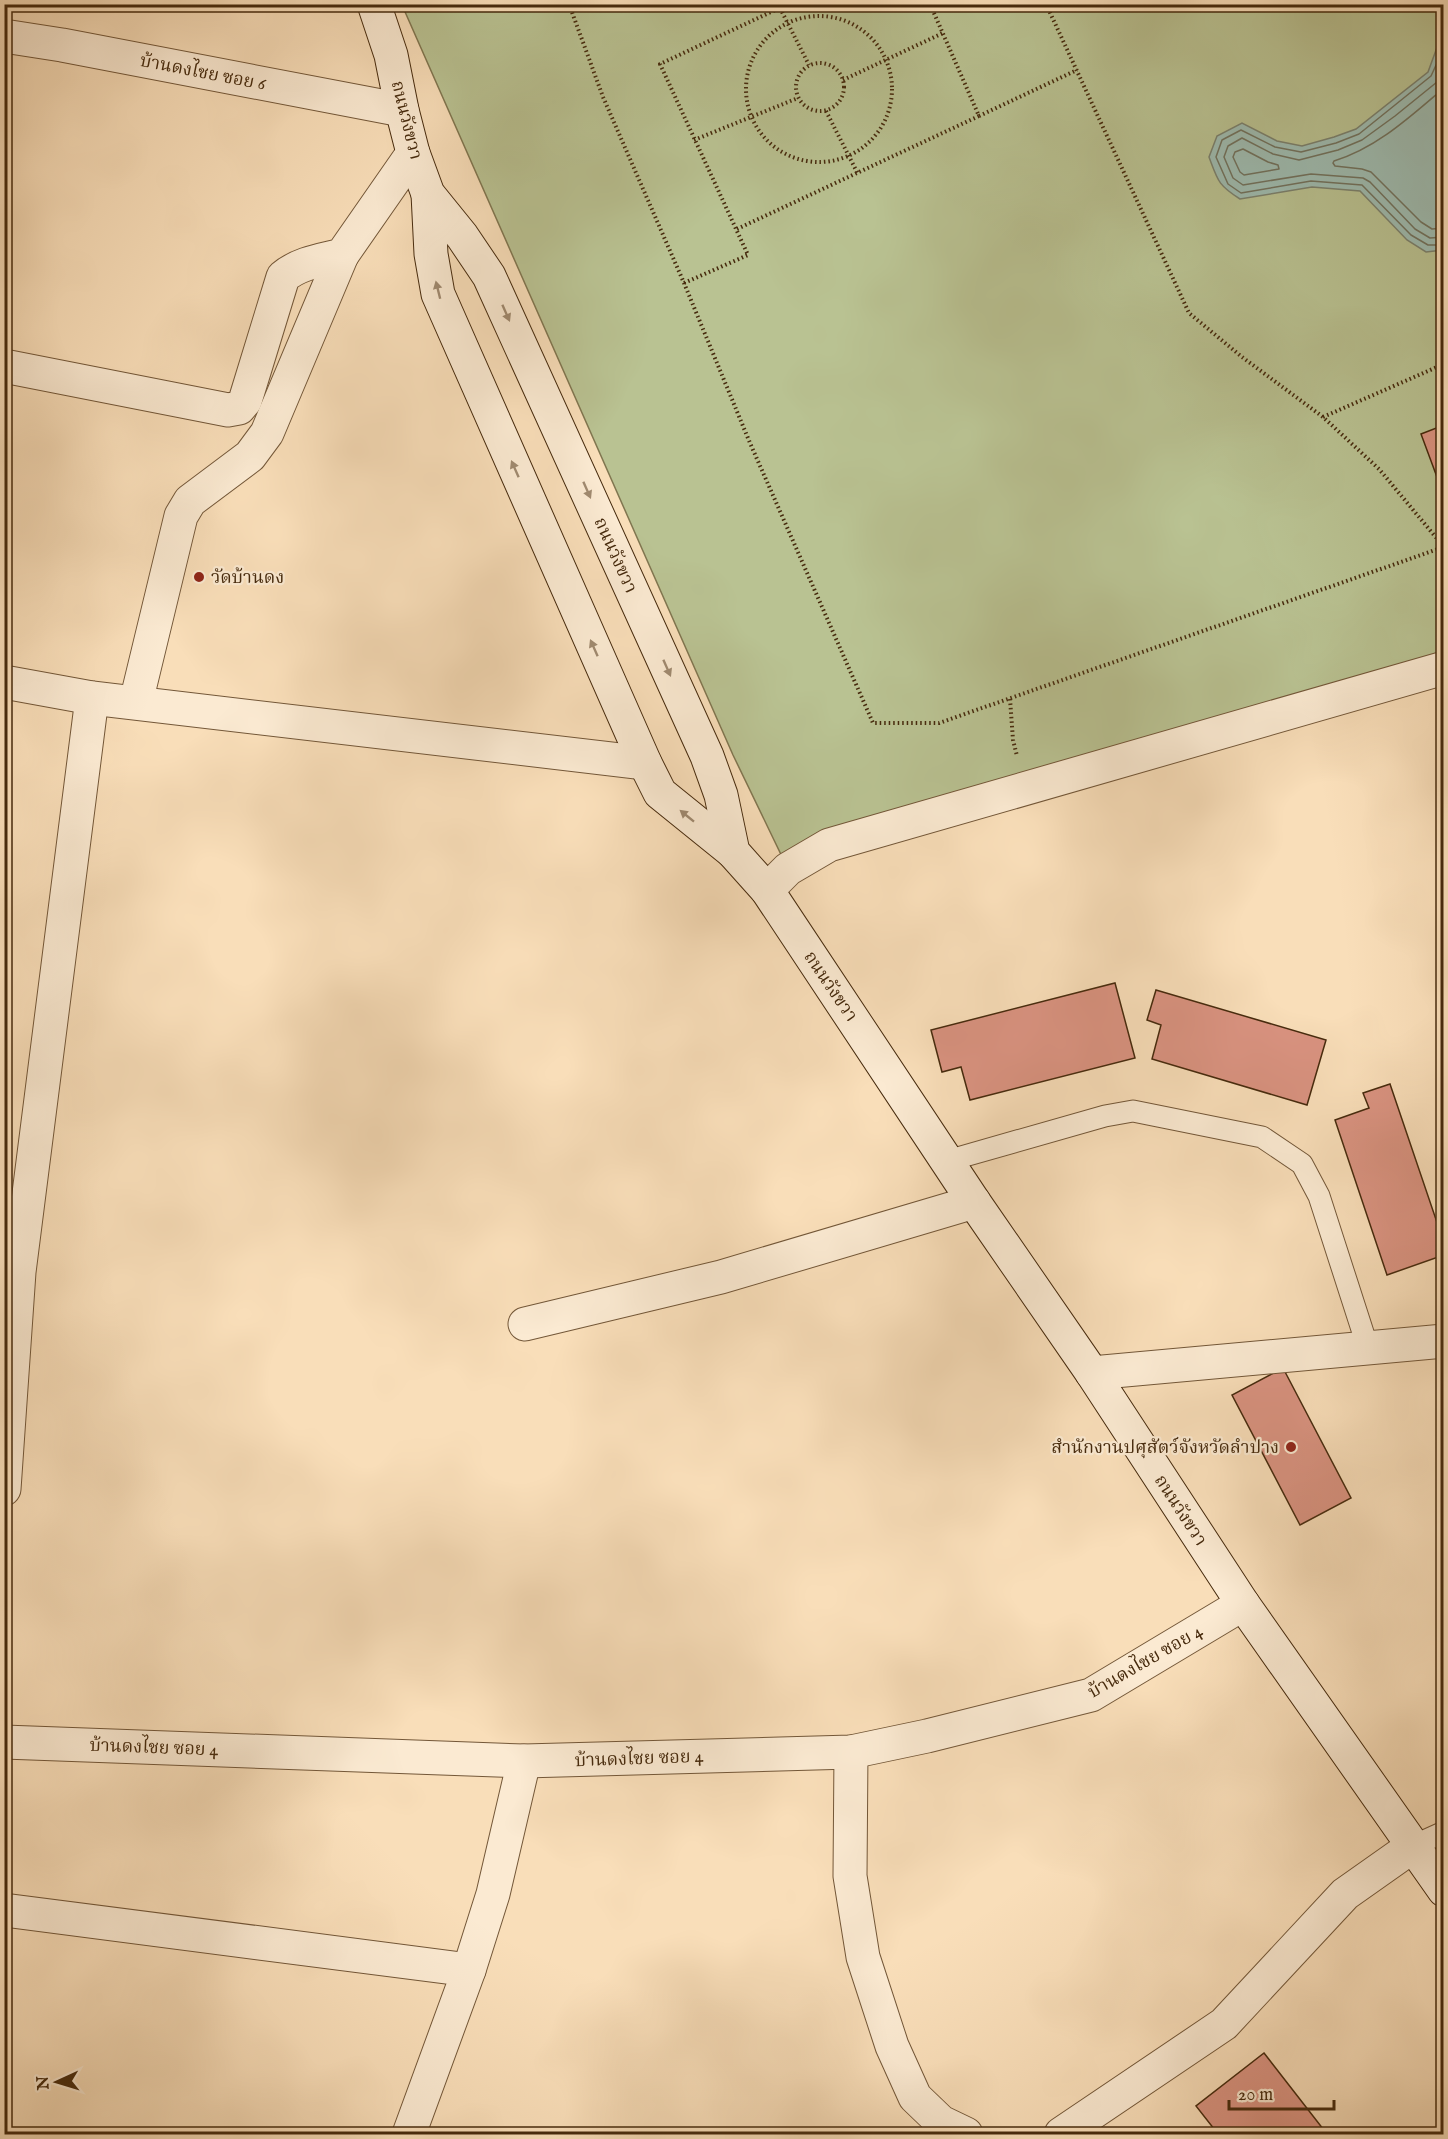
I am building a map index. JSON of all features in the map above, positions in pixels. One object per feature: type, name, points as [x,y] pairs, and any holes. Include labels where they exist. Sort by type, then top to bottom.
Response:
[{"type":"street","name":"ถนนวังขวา","points":[[374,4],[391,55],[413,153],[428,194],[462,236],[489,276],[708,756],[721,795],[733,852],[767,890],[974,1202],[1092,1373],[1243,1604],[1443,1890]]},
{"type":"street","name":"บ้านดงไชย ซอย 6","points":[[4,36],[402,110]]},
{"type":"street","points":[[136,702],[181,516],[190,501],[250,456],[267,433],[342,255],[413,153]]},
{"type":"street","points":[[428,194],[431,254],[438,294],[645,763],[660,793],[733,852]]},
{"type":"street","points":[[4,366],[228,410],[239,408],[245,401],[283,277],[300,266],[342,255]]},
{"type":"street","points":[[767,890],[788,869],[829,845],[1443,668]]},
{"type":"street","points":[[4,682],[92,698],[645,763]]},
{"type":"street","points":[[4,1489],[19,1272],[92,698]]},
{"type":"street","points":[[525,1324],[720,1276],[974,1202]]},
{"type":"street","points":[[1092,1373],[1443,1341]]},
{"type":"street","name":"บ้านดงไชย ซอย 4","points":[[4,1742],[524,1761],[851,1752],[927,1736],[1091,1695],[1243,1604]]},
{"type":"street","points":[[851,1752],[850,1876],[863,1957],[892,2046],[915,2097],[941,2121],[966,2134]]},
{"type":"street","points":[[409,2134],[469,1970],[493,1894],[524,1761]]},
{"type":"street","points":[[1061,2134],[1224,2024],[1345,1894],[1413,1846]]},
{"type":"street","points":[[4,1910],[469,1970]]},
{"type":"lane","points":[[947,1161],[1105,1116],[1133,1111],[1262,1137],[1302,1164],[1318,1196],[1368,1348]]},
{"type":"lane","points":[[1413,1846],[1443,1832]]},
{"type":"path","points":[[569,4],[603,97],[873,723],[939,723],[1443,547],[1379,469],[1323,417],[1242,357],[1189,313],[1046,4]]},
{"type":"path","points":[[684,283],[748,255],[660,64],[788,4]]},
{"type":"path","points":[[930,4],[979,116]]},
{"type":"path","points":[[780,8],[809,65]]},
{"type":"path","points":[[817,15],[834,17],[865,32],[878,44],[886,59],[893,92],[884,124],[862,149],[848,156],[822,163],[797,159],[775,147],[765,138],[752,117],[747,101],[746,85],[749,69],[764,41],[787,22],[817,15]]},
{"type":"path","points":[[843,80],[943,33]]},
{"type":"path","points":[[825,63],[833,66],[843,80],[843,96],[838,104],[826,111],[816,112],[808,109],[795,91],[798,75],[809,65],[825,63]]},
{"type":"path","points":[[737,230],[1077,70]]},
{"type":"path","points":[[694,140],[798,98]]},
{"type":"path","points":[[826,111],[858,174]]},
{"type":"path","points":[[1323,417],[1443,364]]},
{"type":"path","points":[[1010,699],[1013,740],[1025,789]]},
{"type":"green space","points":[[402,5],[1443,5],[1443,655],[788,869],[733,755]]},
{"type":"water","points":[[1443,31],[1443,250],[1426,252],[1407,240],[1360,191],[1312,187],[1240,199],[1220,182],[1209,157],[1217,136],[1242,123],[1277,141],[1302,146],[1356,129],[1428,72]]},
{"type":"building","points":[[1444,425],[1444,496],[1421,434]]},
{"type":"building","points":[[1115,983],[1135,1058],[970,1100],[961,1067],[942,1072],[931,1030]]},
{"type":"building","points":[[1156,990],[1326,1040],[1307,1105],[1152,1059],[1161,1025],[1147,1020]]},
{"type":"building","points":[[1390,1084],[1444,1243],[1444,1255],[1387,1275],[1335,1120],[1369,1108],[1363,1093]]},
{"type":"building","name":"สำนักงานปศุสัตว์จังหวัดลำปาง","points":[[1283,1368],[1351,1498],[1300,1525],[1232,1395]]},
{"type":"building","points":[[1264,2053],[1327,2134],[1218,2134],[1196,2106]]},
{"type":"place","name":"วัดบ้านดง","points":[[199,577]]},
{"type":"place","name":"สำนักงานปศุสัตว์จังหวัดลำปาง","points":[[1291,1447]]}]
